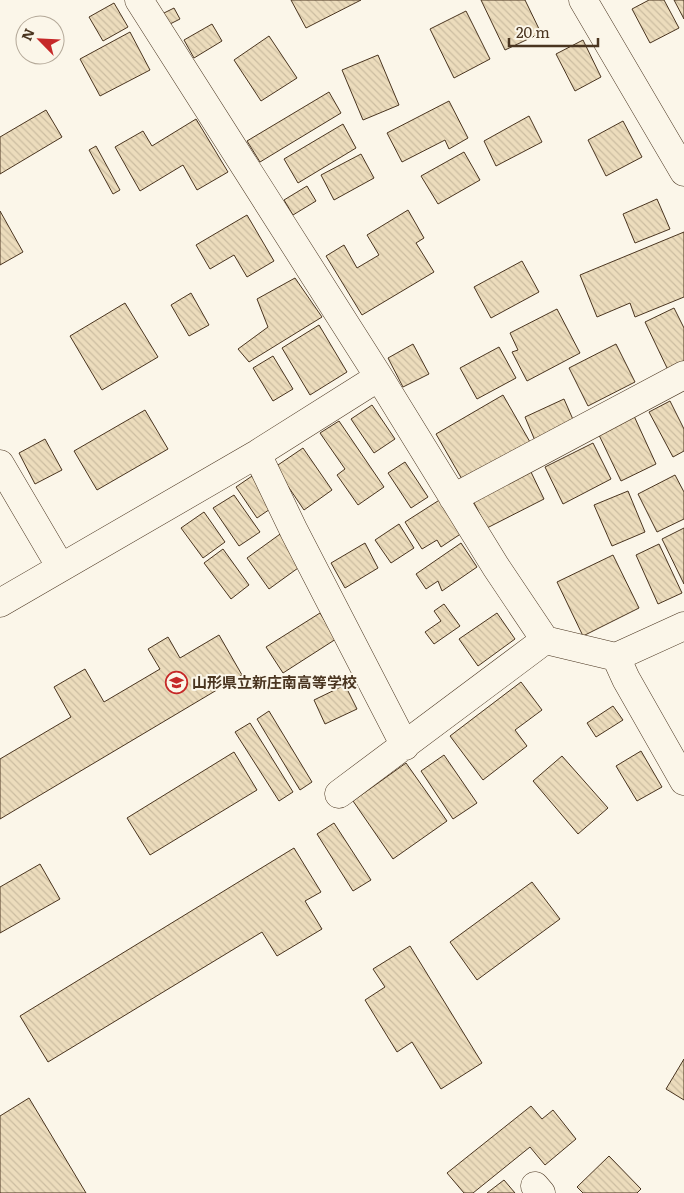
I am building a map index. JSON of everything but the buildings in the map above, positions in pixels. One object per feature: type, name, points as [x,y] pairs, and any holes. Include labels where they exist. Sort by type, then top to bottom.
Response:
[{"type":"street","points":[[139,0],[379,377],[452,498],[545,640],[616,657],[684,626]]},
{"type":"street","points":[[583,0],[684,172]]},
{"type":"street","points":[[452,498],[684,374]]},
{"type":"street","points":[[0,603],[60,566],[257,454],[379,377]]},
{"type":"street","points":[[257,454],[294,531],[405,746]]},
{"type":"street","points":[[0,464],[60,566]]},
{"type":"street","points":[[339,794],[545,640]]},
{"type":"street","points":[[616,657],[626,679],[684,782]]},
{"type":"place","name":"山形県立新庄南高等学校","points":[[176,683]]}]
